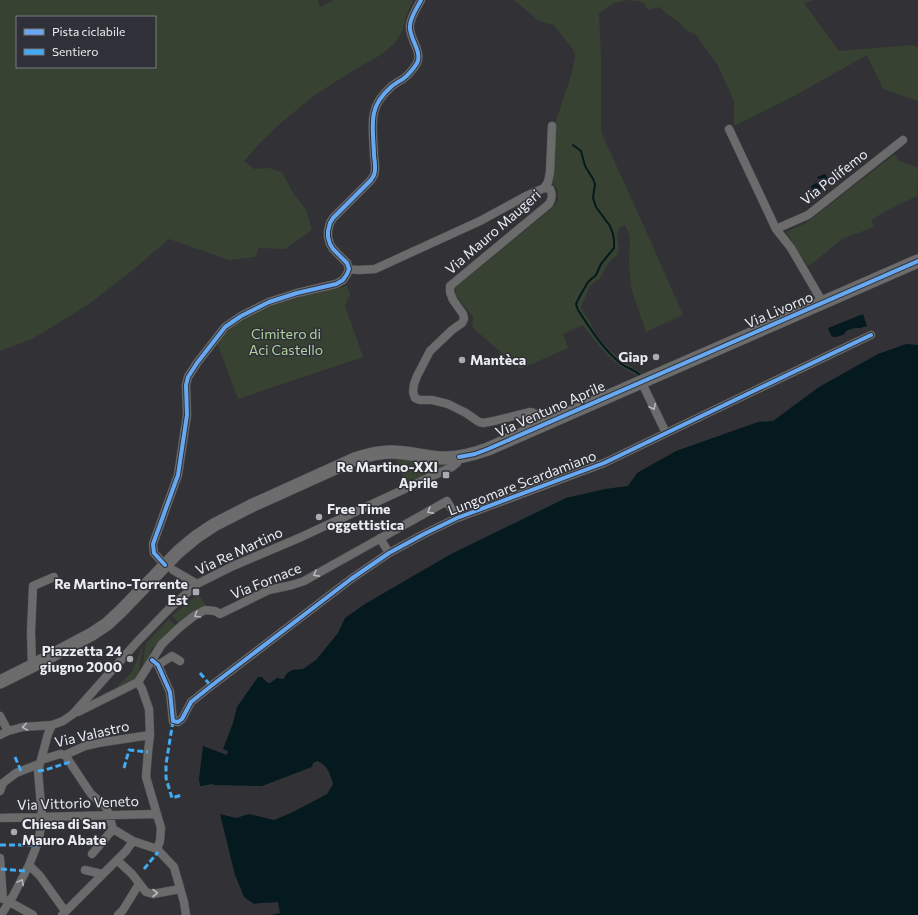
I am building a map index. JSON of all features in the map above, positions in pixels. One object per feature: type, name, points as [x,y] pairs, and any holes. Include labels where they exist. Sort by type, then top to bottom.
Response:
[{"type":"main road","name":"Via Livorno","points":[[645,380],[918,261]]},
{"type":"main road","name":"Via Ventuno Aprile","points":[[0,682],[92,634],[107,624],[169,568],[178,552],[196,537],[214,525],[251,506],[355,459],[375,453],[391,452],[434,458],[459,457],[475,454],[645,380]]},
{"type":"street","points":[[197,584],[169,568],[154,553],[153,544],[178,475],[188,415],[186,385],[188,377],[225,327],[240,316],[269,302],[297,293],[336,284],[343,280],[347,274],[349,269],[347,263],[330,244],[328,231],[330,223],[374,174],[374,113],[382,95],[404,78],[418,61],[418,56],[410,33],[409,25],[421,0]]},
{"type":"street","points":[[544,188],[548,182],[550,172],[552,126]]},
{"type":"street","points":[[729,129],[776,229],[791,248],[823,303]]},
{"type":"street","name":"Via Polifemo","points":[[776,229],[808,215],[903,140]]},
{"type":"street","name":"Via Mauro Maugeri","points":[[349,269],[375,269],[480,221],[526,196],[544,188],[550,189],[552,199],[549,204],[450,286],[450,292],[453,300],[463,314],[464,319],[462,323],[452,330],[430,351],[417,376],[413,392],[415,398],[448,404],[466,413],[478,422],[494,422],[530,412],[538,415],[543,424]]},
{"type":"street","name":"Lungomare Scardamiano","points":[[155,662],[170,692],[173,721],[178,722],[182,719],[191,702],[350,579],[389,553],[457,518],[604,464],[871,335]]},
{"type":"street","points":[[645,380],[666,433]]},
{"type":"street","name":"Via Re Martino","points":[[52,725],[63,721],[74,714],[138,642],[197,584],[233,566],[299,538],[452,467],[457,463],[459,457]]},
{"type":"street","name":"Via Fornace","points":[[138,682],[155,662],[162,644],[180,627],[194,616],[205,610],[215,611],[220,614],[270,590],[304,581],[447,502],[457,518]]},
{"type":"street","points":[[380,538],[389,553]]},
{"type":"street","points":[[32,666],[31,632],[33,586],[54,576]]},
{"type":"street","points":[[155,662],[172,656],[180,661]]},
{"type":"street","points":[[74,714],[138,682],[149,709],[150,735],[146,777],[161,828],[160,841],[157,850]]},
{"type":"street","points":[[0,716],[8,731]]},
{"type":"street","points":[[0,735],[23,727],[52,725],[48,734],[38,771],[42,817],[39,840],[29,865],[4,900]]},
{"type":"street","name":"Via Valastro","points":[[0,791],[3,783],[16,773],[60,754],[65,755],[85,746],[98,743],[150,735]]},
{"type":"street","points":[[65,755],[91,794],[106,808],[113,829],[133,841],[157,850],[174,867],[184,902],[186,915]]},
{"type":"street","name":"Via Vittorio Veneto","points":[[0,818],[156,814]]},
{"type":"street","points":[[92,854],[113,829]]},
{"type":"street","points":[[29,865],[40,876],[63,913],[126,851],[133,841]]},
{"type":"street","points":[[0,858],[4,900],[1,915]]},
{"type":"street","points":[[117,860],[132,874],[146,892],[153,894],[180,889]]},
{"type":"street","points":[[85,870],[102,874]]},
{"type":"street","points":[[118,915],[123,910],[139,884]]},
{"type":"street","points":[[4,900],[33,915]]},
{"type":"green space","points":[[0,0],[318,0],[320,7],[334,0],[413,0],[406,16],[403,30],[395,43],[382,54],[315,95],[283,121],[244,161],[254,169],[269,168],[282,172],[292,191],[306,210],[312,230],[285,249],[259,248],[255,257],[229,260],[169,239],[134,269],[89,304],[32,339],[0,351]]},
{"type":"green space","points":[[514,0],[626,0],[614,3],[599,13],[601,56],[601,132],[683,315],[646,332],[631,288],[629,263],[630,236],[625,225],[619,228],[617,236],[619,248],[618,254],[609,262],[600,278],[590,286],[581,307],[583,313],[590,321],[593,329],[603,343],[615,355],[642,374],[639,376],[628,371],[613,360],[583,325],[563,334],[568,348],[520,369],[472,327],[473,317],[457,297],[455,288],[551,209],[558,201],[558,190],[552,182],[556,121],[571,76],[575,58],[574,51],[554,25],[539,21]]},
{"type":"green space","points":[[626,0],[813,0],[804,3],[839,51],[912,45],[918,47],[918,101],[883,89],[867,55],[794,96],[734,126],[734,101],[717,64],[695,34],[686,30],[679,22],[660,7],[648,10],[643,2]]},
{"type":"green space","points":[[895,154],[898,160],[918,168],[917,196],[871,220],[874,227],[842,239],[808,266],[786,232],[806,223]]},
{"type":"green space","name":"Cimitero di Aci Castello","points":[[347,286],[350,295],[345,306],[363,357],[238,399],[217,343],[224,335],[237,324],[261,310],[290,300]]},
{"type":"green space","points":[[395,458],[446,464],[446,466],[408,482],[405,481]]},
{"type":"green space","points":[[198,594],[206,605],[179,623],[172,616]]},
{"type":"green space","points":[[169,619],[176,626],[152,649],[142,669],[146,643]]},
{"type":"green space","points":[[143,645],[138,676],[117,687],[132,672]]},
{"type":"water","points":[[825,174],[829,180],[828,182],[823,185],[821,190],[813,193],[811,186],[821,180],[817,177]]},
{"type":"water","points":[[863,314],[867,326],[848,330],[845,334],[836,337],[831,335],[828,328]]},
{"type":"water","points":[[906,344],[918,345],[918,915],[271,915],[280,913],[278,902],[254,904],[244,897],[235,875],[220,814],[236,818],[249,814],[274,820],[327,794],[333,784],[330,773],[326,767],[317,761],[313,763],[312,767],[262,786],[213,784],[200,786],[199,779],[203,746],[227,755],[228,751],[223,749],[233,723],[237,707],[258,677],[262,677],[270,683],[277,678],[284,679],[286,674],[292,670],[303,669],[316,660],[338,633],[345,618],[365,604],[451,554],[566,498],[605,489],[628,486],[637,473],[676,451],[758,422],[773,421],[819,387],[878,354]]},
{"type":"waterway","points":[[573,145],[581,151],[585,166],[593,179],[595,184],[593,198],[596,207],[610,226],[614,241],[614,248],[601,264],[596,275],[588,282],[576,304],[587,324],[607,350],[621,364],[641,376]]},
{"type":"marked path","points":[[200,673],[211,686]]},
{"type":"marked path","points":[[173,721],[166,764],[166,778],[172,798],[182,795]]},
{"type":"marked path","points":[[124,768],[129,750],[148,752]]},
{"type":"marked path","points":[[15,757],[21,771]]},
{"type":"marked path","points":[[38,771],[70,762]]},
{"type":"marked path","points":[[0,845],[37,846]]},
{"type":"marked path","points":[[144,869],[158,852]]},
{"type":"marked path","points":[[1,869],[26,871]]},
{"type":"cycle path","points":[[165,565],[154,553],[153,544],[178,475],[187,415],[186,385],[188,377],[225,327],[241,316],[269,302],[297,293],[336,284],[343,280],[347,274],[349,269],[347,263],[330,244],[328,237],[330,223],[374,175],[373,118],[375,109],[378,101],[386,92],[405,77],[417,63],[418,54],[411,34],[410,25],[413,15],[421,0]]},
{"type":"cycle path","points":[[459,457],[475,454],[488,449],[918,261]]},
{"type":"cycle path","points":[[152,660],[158,665],[170,692],[173,721],[178,722],[182,719],[191,702],[351,579],[389,553],[457,518],[604,463],[871,335]]},
{"type":"place","name":"Giap","points":[[656,357]]},
{"type":"place","name":"Mantèca","points":[[462,360]]},
{"type":"place","name":"Re Martino-XXI Aprile","points":[[446,475]]},
{"type":"place","name":"Free Time oggettistica","points":[[319,517]]},
{"type":"place","name":"Re Martino-Torrente Est","points":[[196,592]]},
{"type":"place","name":"Piazzetta 24 giugno 2000","points":[[130,659]]},
{"type":"place","name":"Chiesa di San Mauro Abate","points":[[14,832]]}]
